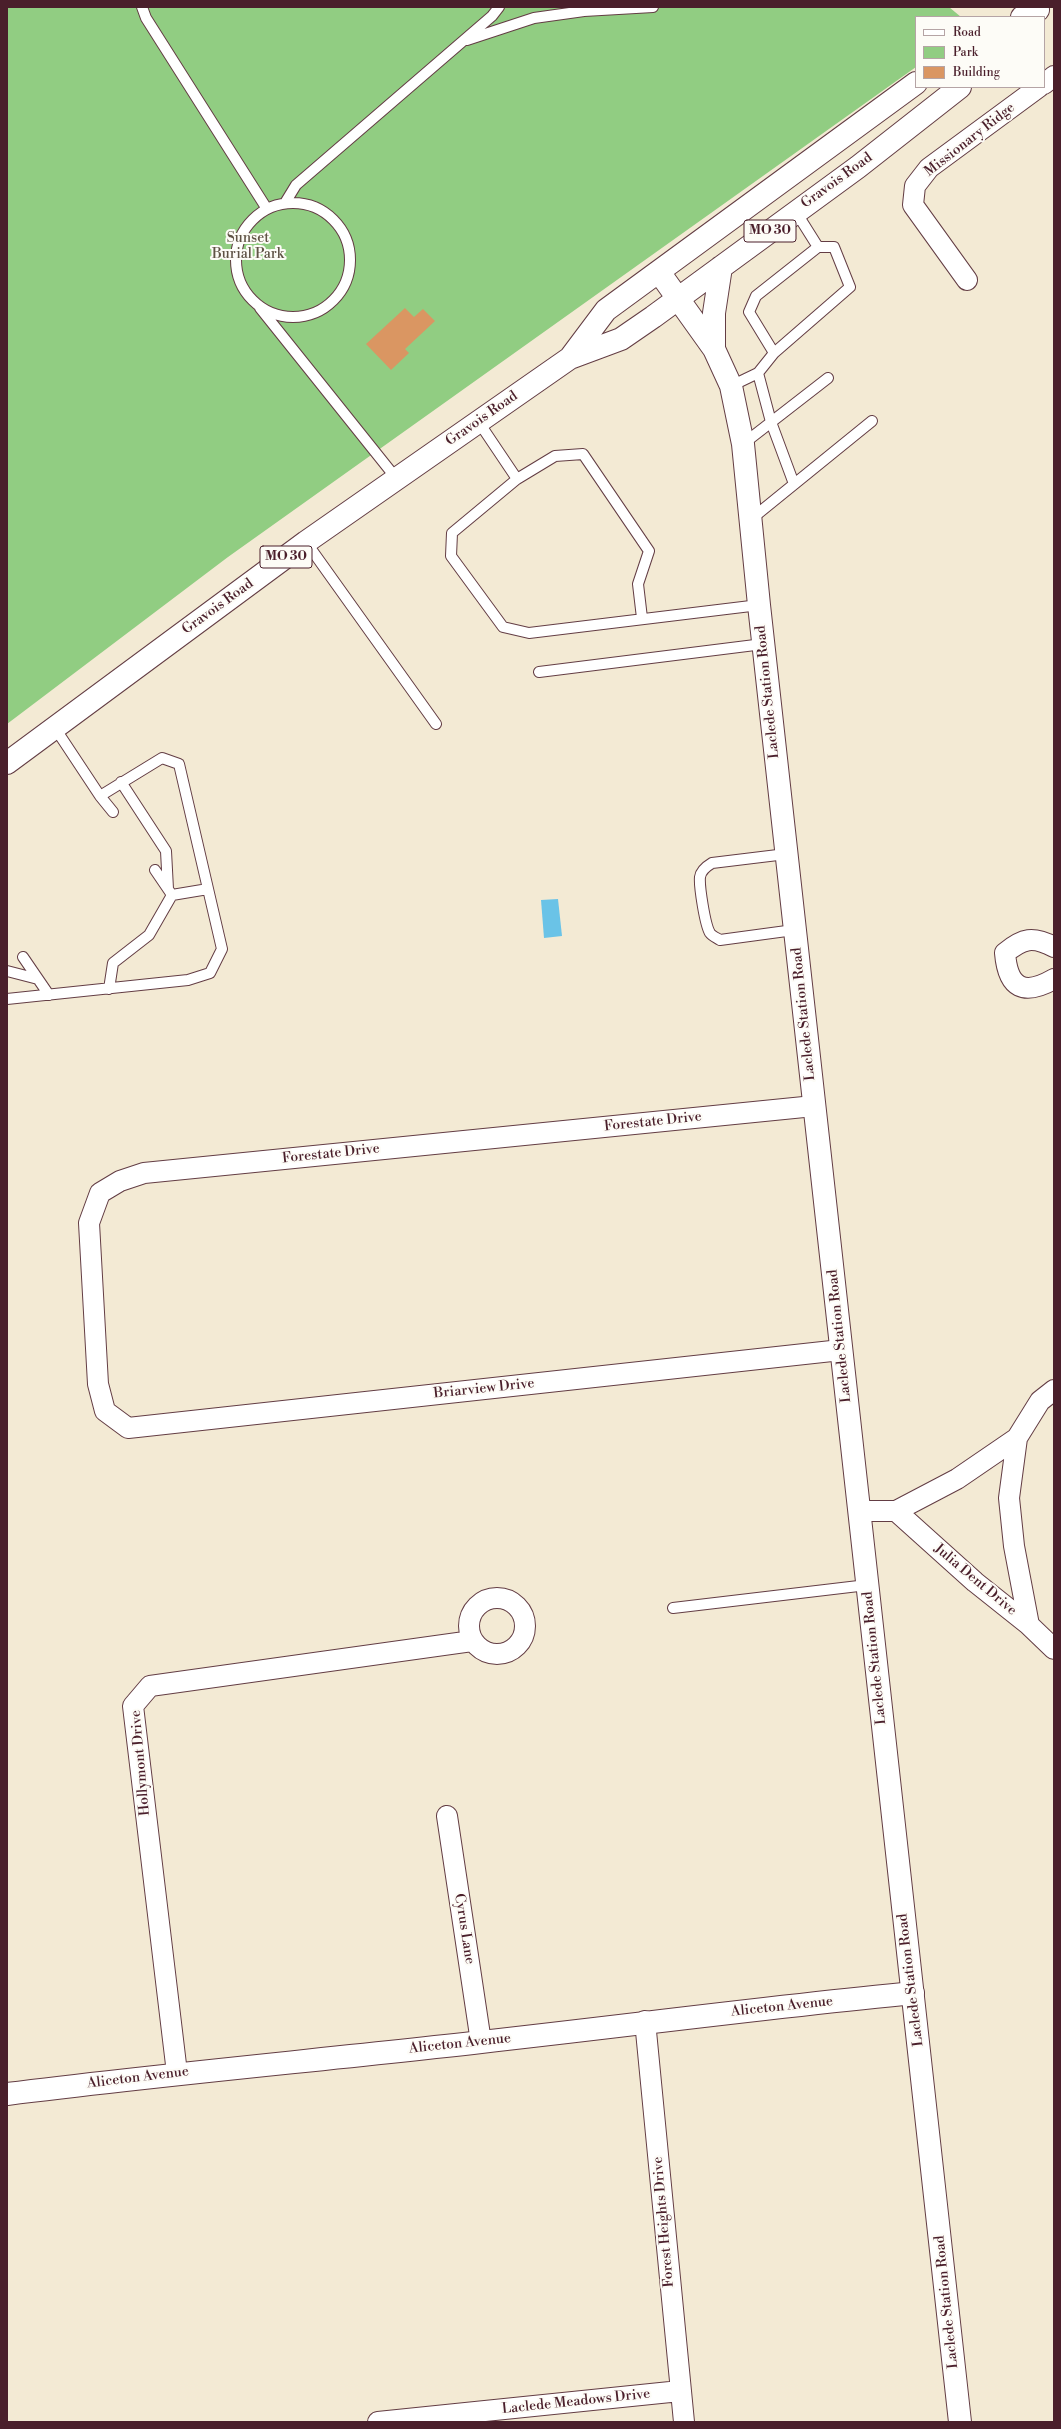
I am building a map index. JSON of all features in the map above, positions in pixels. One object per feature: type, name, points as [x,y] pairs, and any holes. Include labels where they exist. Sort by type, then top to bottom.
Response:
[{"type":"main road","name":"Gravois Road","points":[[570,358],[606,310],[915,84]]},
{"type":"main road","name":"Gravois Road","points":[[7,763],[306,542],[478,421],[570,358],[621,339],[679,298],[796,212],[959,88]]},
{"type":"main road","points":[[714,349],[714,313],[722,267]]},
{"type":"main road","name":"Laclede Station Road","points":[[659,272],[714,349],[731,386],[743,444],[794,930],[960,2422]]},
{"type":"main road","name":"Aliceton Avenue","points":[[7,2094],[177,2073],[482,2042],[645,2021],[913,1993]]},
{"type":"street","points":[[1045,83],[1054,76]]},
{"type":"street","name":"Missionary Ridge","points":[[967,280],[913,205],[915,186],[929,168],[1038,88]]},
{"type":"street","points":[[1054,947],[1040,940],[1019,941],[1005,953],[1006,966],[1018,985],[1028,990],[1042,986],[1054,979]]},
{"type":"street","name":"Forestate Drive","points":[[128,1428],[105,1411],[98,1384],[88,1224],[100,1193],[120,1181],[144,1173],[814,1106]]},
{"type":"street","name":"Briarview Drive","points":[[128,1428],[841,1350]]},
{"type":"street","points":[[1029,1625],[1014,1546],[1009,1498],[1017,1438],[1040,1400],[1054,1390]]},
{"type":"street","points":[[859,1511],[896,1511],[957,1479],[1017,1438]]},
{"type":"street","name":"Julia Dent Drive","points":[[896,1511],[975,1582],[1029,1625],[1054,1649]]},
{"type":"street","name":"Hollymont Drive","points":[[177,2073],[133,1706],[150,1686],[472,1641]]},
{"type":"street","name":"Cyrus Lane","points":[[447,1816],[482,2042]]},
{"type":"street","name":"Forest Heights Drive","points":[[645,2021],[684,2422]]},
{"type":"street","name":"Laclede Meadows Drive","points":[[378,2422],[680,2391]]},
{"type":"lane","points":[[142,7],[146,18],[195,98],[267,209]]},
{"type":"lane","points":[[286,203],[296,185],[492,16],[499,7]]},
{"type":"lane","points":[[462,41],[534,18],[584,11],[652,7]]},
{"type":"lane","points":[[256,304],[269,312],[291,318],[310,315],[327,307],[349,276],[350,251],[347,239],[337,222],[322,210],[305,203],[286,203],[267,209],[252,220],[242,236],[236,254],[237,273],[244,290],[396,478]]},
{"type":"lane","points":[[796,212],[818,247]]},
{"type":"lane","points":[[731,386],[758,372],[774,353],[850,286],[834,247],[818,247],[756,296],[749,312],[774,353]]},
{"type":"lane","points":[[758,372],[771,422],[794,484]]},
{"type":"lane","points":[[743,444],[828,378]]},
{"type":"lane","points":[[478,421],[517,479]]},
{"type":"lane","points":[[750,520],[872,421]]},
{"type":"lane","points":[[642,618],[638,584],[648,551],[583,454],[555,456],[517,479],[452,533],[451,556],[503,627],[528,633],[759,604]]},
{"type":"lane","points":[[306,542],[436,724]]},
{"type":"lane","points":[[539,672],[763,644]]},
{"type":"lane","points":[[55,728],[100,796],[113,812]]},
{"type":"lane","points":[[7,999],[188,980],[210,973],[222,949],[180,764],[162,758],[120,782],[100,796]]},
{"type":"lane","points":[[109,989],[113,963],[149,936],[170,892],[166,851],[120,782]]},
{"type":"lane","points":[[786,854],[712,863],[705,868],[700,877],[707,925],[710,933],[720,940],[794,930]]},
{"type":"lane","points":[[155,870],[170,892]]},
{"type":"lane","points":[[170,892],[208,888]]},
{"type":"lane","points":[[24,957],[49,994]]},
{"type":"lane","points":[[7,971],[38,978]]},
{"type":"lane","points":[[673,1608],[867,1585]]},
{"type":"green space","name":"Sunset Burial Park","points":[[7,7],[949,7],[960,16],[915,16],[915,68],[228,557],[7,724]]},
{"type":"water","points":[[558,899],[562,936],[544,938],[541,900]]},
{"type":"building","points":[[405,308],[414,317],[423,309],[435,321],[405,349],[409,353],[391,370],[366,344]]}]
